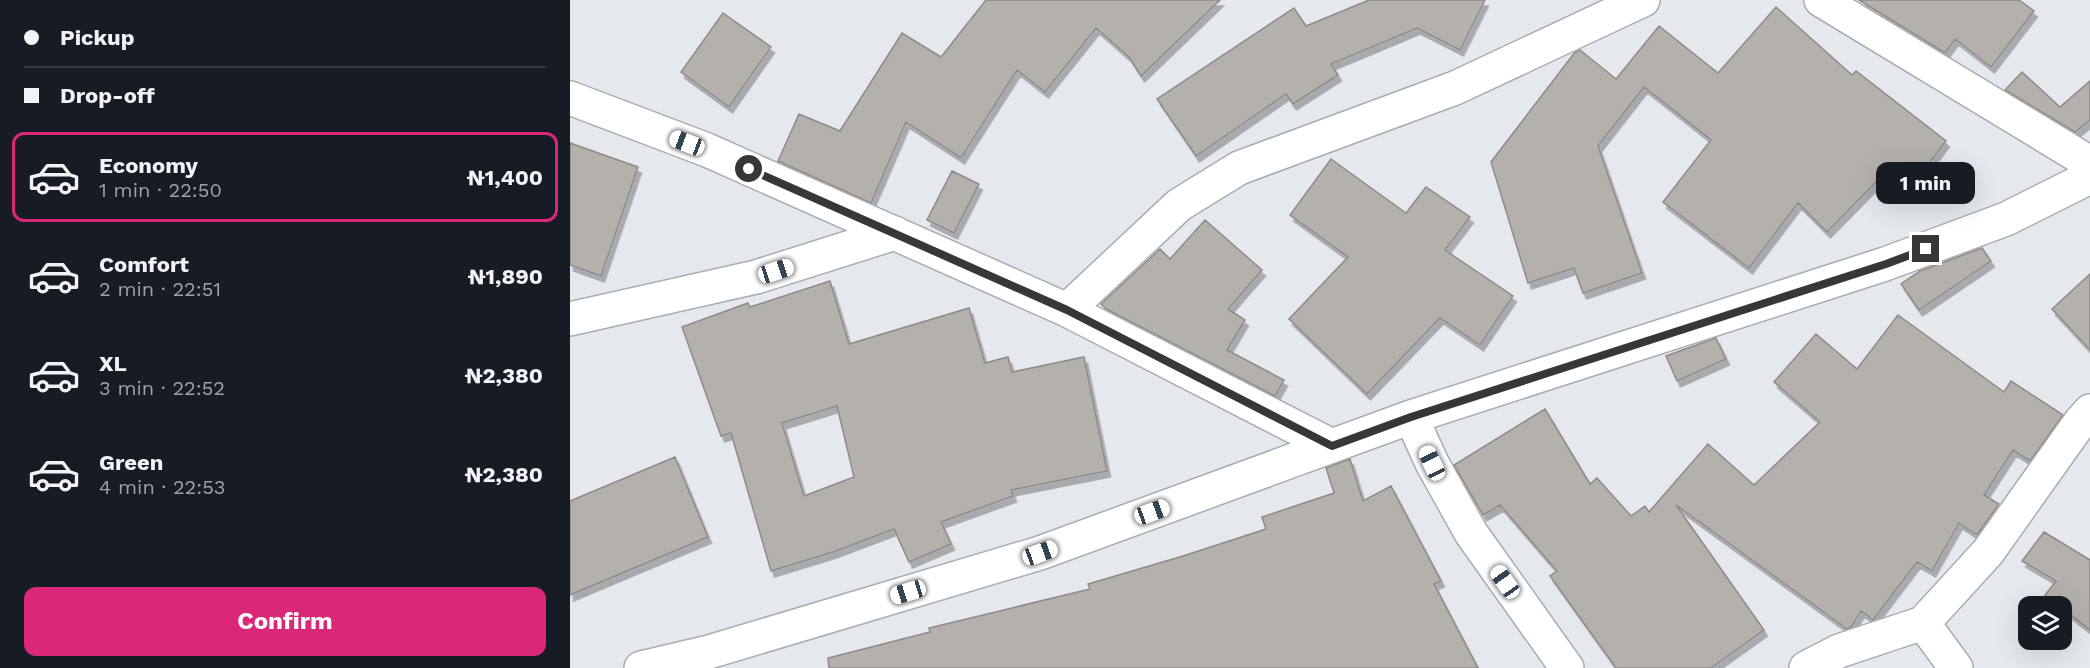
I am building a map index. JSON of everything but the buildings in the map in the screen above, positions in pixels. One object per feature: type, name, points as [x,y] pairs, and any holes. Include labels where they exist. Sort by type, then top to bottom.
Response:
[{"type":"street","points":[[1067,310],[1179,205],[1239,168],[1455,88],[1643,0]]},
{"type":"street","points":[[1821,0],[2090,163]]},
{"type":"street","points":[[570,98],[707,150],[1067,310],[1332,446]]},
{"type":"street","points":[[641,668],[709,652],[1040,553],[1411,417],[1886,264],[2006,219],[2090,177]]},
{"type":"street","points":[[570,319],[756,277],[895,233]]},
{"type":"street","points":[[1411,417],[1432,463],[1471,534],[1567,668]]},
{"type":"street","points":[[1806,668],[1839,651],[1923,623],[1988,552],[2087,421]]},
{"type":"street","points":[[1923,623],[1956,668]]},
{"type":"route","points":[[749,169],[1067,310],[1332,446],[1411,417],[1886,264],[1926,249]]}]
